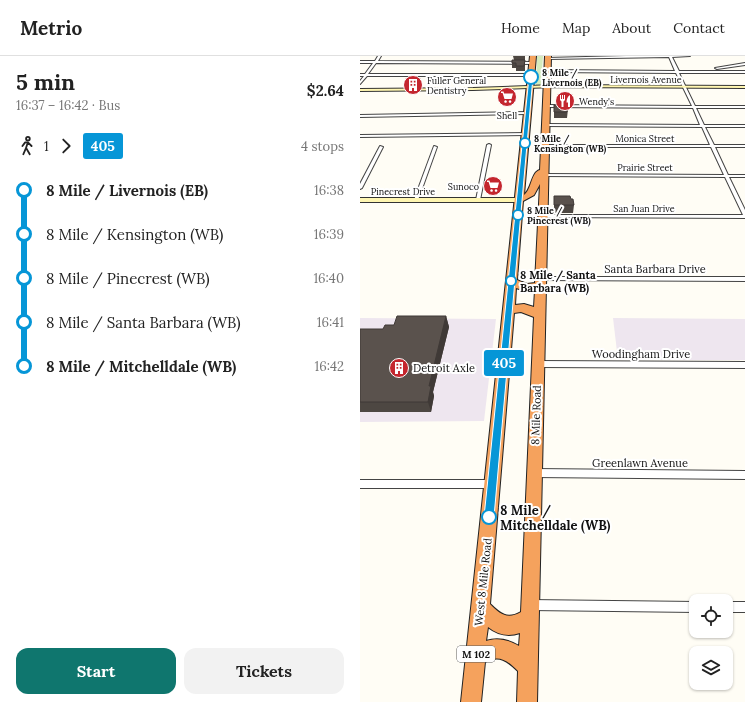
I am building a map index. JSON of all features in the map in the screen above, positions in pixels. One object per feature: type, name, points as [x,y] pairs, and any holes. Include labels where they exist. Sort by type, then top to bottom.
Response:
[{"type":"highway","name":"8 Mile Road","points":[[526,702],[544,175],[535,138],[546,125],[548,57]]},
{"type":"highway","name":"West 8 Mile Road","points":[[471,702],[524,153],[535,138],[528,113],[533,59]]},
{"type":"highway","points":[[519,200],[525,198],[533,192],[540,156],[524,153]]},
{"type":"highway","points":[[511,282],[526,288],[540,282]]},
{"type":"highway","points":[[509,311],[515,308],[524,307],[539,315]]},
{"type":"highway","points":[[480,606],[492,619],[503,626],[516,625],[529,611]]},
{"type":"highway","points":[[476,656],[493,648],[502,648],[519,658],[528,666]]},
{"type":"street","points":[[360,83],[380,56]]},
{"type":"street","points":[[548,57],[689,56]]},
{"type":"street","points":[[670,57],[745,216]]},
{"type":"street","points":[[360,62],[533,59]]},
{"type":"street","points":[[686,71],[745,64]]},
{"type":"street","points":[[547,71],[745,72]]},
{"type":"street","points":[[360,75],[531,75]]},
{"type":"street","name":"Livernois Avenue","points":[[360,91],[547,87],[745,87]]},
{"type":"street","points":[[546,106],[745,107]]},
{"type":"street","points":[[360,116],[528,113]]},
{"type":"street","points":[[546,125],[745,126]]},
{"type":"street","name":"Monica Street","points":[[360,136],[535,138],[713,146],[745,146]]},
{"type":"street","points":[[478,200],[489,145]]},
{"type":"street","points":[[416,200],[435,147]]},
{"type":"street","points":[[360,188],[381,148]]},
{"type":"street","name":"Prairie Street","points":[[544,175],[745,176]]},
{"type":"street","name":"Pinecrest Drive","points":[[360,200],[519,200]]},
{"type":"street","name":"San Juan Drive","points":[[542,216],[745,216]]},
{"type":"street","name":"Santa Barbara Drive","points":[[540,282],[745,280]]},
{"type":"street","name":"Woodingham Drive","points":[[538,364],[745,365]]},
{"type":"street","name":"Greenlawn Avenue","points":[[534,473],[745,475]]},
{"type":"street","points":[[360,484],[492,484]]},
{"type":"street","points":[[529,611],[689,607]]},
{"type":"street","points":[[733,607],[745,607]]},
{"type":"shaded area","points":[[360,318],[496,319],[484,421],[360,422]]},
{"type":"shaded area","points":[[613,318],[745,319],[745,360],[618,360]]},
{"type":"green space","points":[[537,56],[543,56],[541,85],[536,85]]},
{"type":"building","points":[[512,60],[525,60],[524,66],[516,66],[516,63],[512,63]]},
{"type":"building","points":[[562,96],[568,96],[568,99],[562,99]]},
{"type":"building","points":[[562,102],[568,102],[567,112],[554,112],[554,105],[562,105]]},
{"type":"building","points":[[554,196],[570,196],[571,199],[573,199],[574,205],[554,205]]},
{"type":"building","name":"Detroit Axle","points":[[397,316],[446,316],[429,386],[431,386],[428,402],[360,402],[360,329],[383,329],[385,325],[394,325]]},
{"type":"bus line","name":"405","points":[[489,517],[531,77]]},
{"type":"place","name":"8 Mile / Livernois (EB)","points":[[531,77]]},
{"type":"place","name":"Fuller General Dentistry","points":[[413,85]]},
{"type":"place","name":"Shell","points":[[507,97]]},
{"type":"place","name":"Wendy's","points":[[565,101]]},
{"type":"place","name":"8 Mile / Kensington (WB)","points":[[525,143]]},
{"type":"place","name":"Sunoco","points":[[493,186]]},
{"type":"place","name":"8 Mile / Pinecrest (WB)","points":[[518,215]]},
{"type":"place","name":"8 Mile / Santa Barbara (WB)","points":[[511,281]]},
{"type":"place","name":"Detroit Axle","points":[[399,368]]},
{"type":"place","name":"8 Mile / Mitchelldale (WB)","points":[[489,517]]}]
